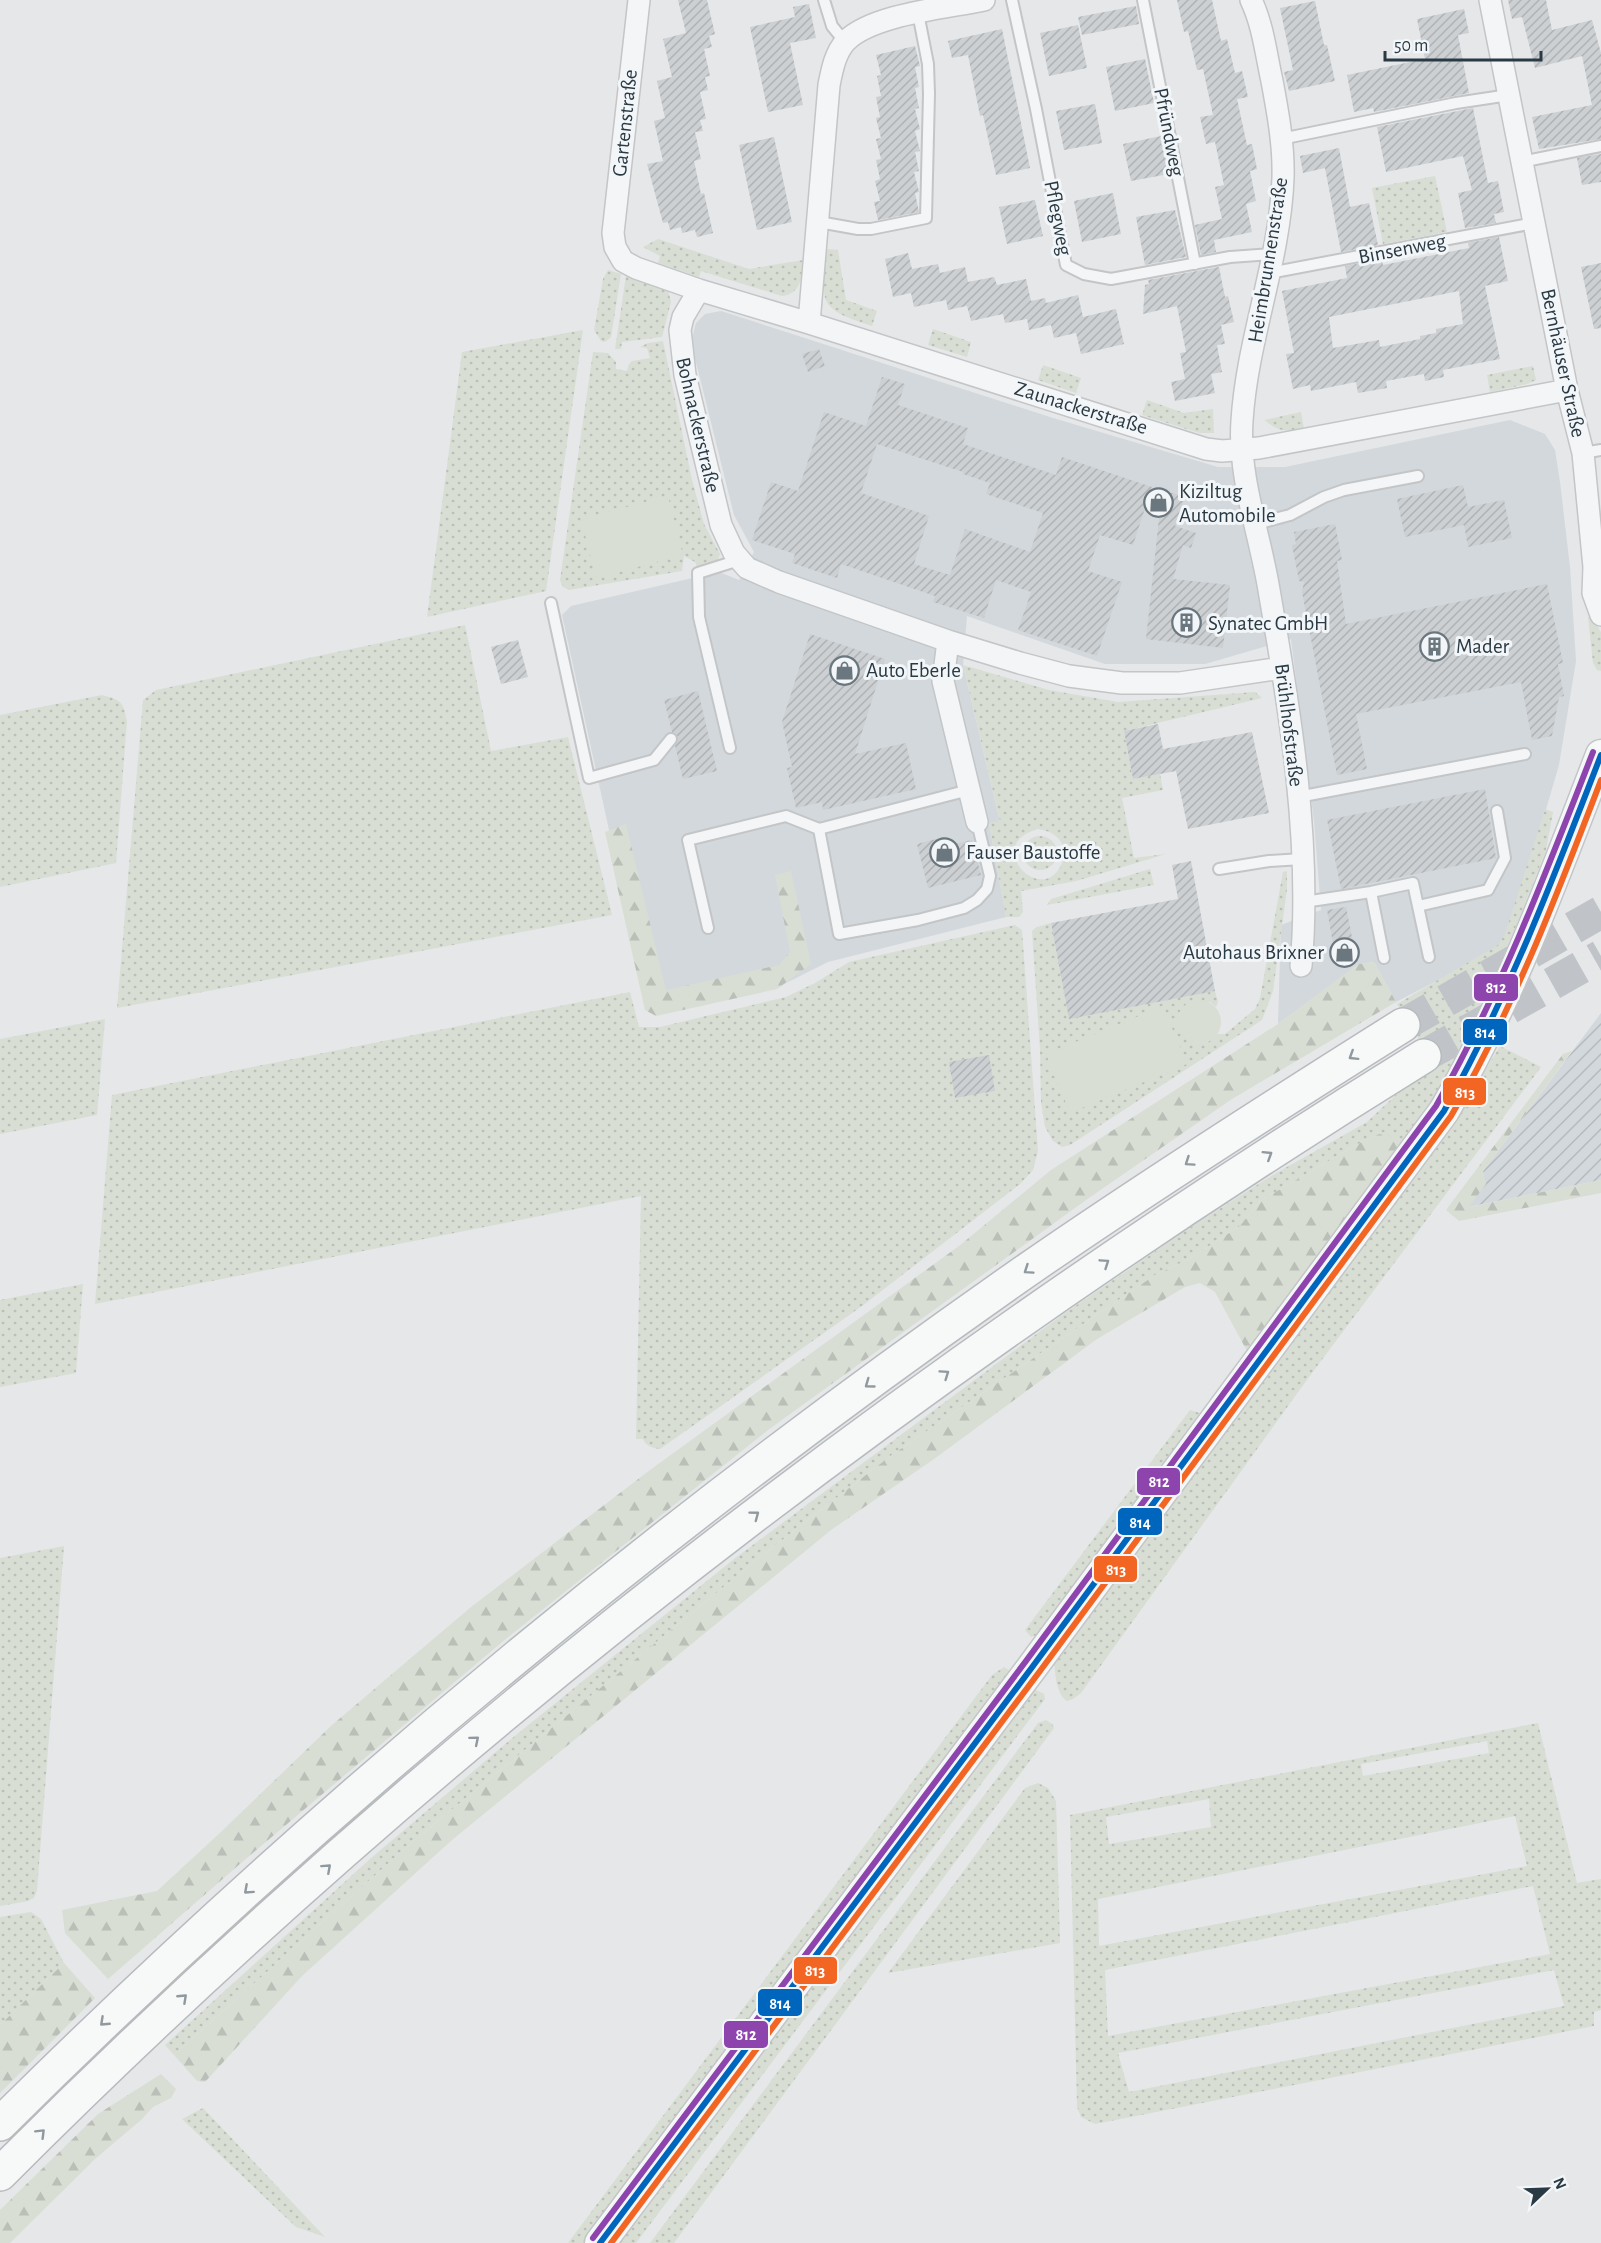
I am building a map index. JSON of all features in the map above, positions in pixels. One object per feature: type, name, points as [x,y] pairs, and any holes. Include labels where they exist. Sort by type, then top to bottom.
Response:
[{"type":"highway","points":[[0,2124],[139,1989],[363,1787],[508,1665],[674,1532],[860,1390],[1020,1275],[1215,1144],[1403,1025]]},
{"type":"highway","points":[[0,2174],[105,2071],[283,1907],[466,1747],[656,1591],[832,1456],[993,1340],[1173,1216],[1424,1056]]},
{"type":"main road","points":[[600,2243],[1033,1666],[1444,1111],[1470,1066],[1509,986],[1601,755]]},
{"type":"street","name":"Gartenstraße","points":[[615,246],[614,222],[639,0]]},
{"type":"street","points":[[809,323],[829,85],[837,54],[854,34],[878,23],[984,0]]},
{"type":"street","name":"Heimbrunnenstraße","points":[[1241,451],[1244,399],[1271,264],[1283,180],[1281,139],[1265,47],[1251,0]]},
{"type":"street","name":"Bernhäuser Straße","points":[[1490,0],[1567,390],[1592,452],[1598,572],[1593,593],[1601,615]]},
{"type":"street","name":"Zaunackerstraße","points":[[615,246],[624,261],[636,268],[699,290],[1206,449],[1241,451],[1567,390]]},
{"type":"street","name":"Bohnackerstraße","points":[[699,290],[683,316],[680,330],[682,355],[695,420],[722,525],[727,540],[739,560]]},
{"type":"street","name":"Brühlhofstraße","points":[[1241,451],[1269,588],[1282,668],[1298,797],[1304,902],[1301,966]]},
{"type":"street","points":[[739,560],[747,568],[779,582],[948,641],[1045,670],[1122,683],[1160,684],[1206,681],[1282,668]]},
{"type":"street","points":[[948,641],[943,681],[977,822]]},
{"type":"lane","points":[[824,0],[832,26],[845,42]]},
{"type":"lane","name":"Pflegweg","points":[[1012,0],[1066,265],[1097,278],[1111,279],[1237,256],[1271,264]]},
{"type":"lane","name":"Pfründweg","points":[[1143,0],[1195,264]]},
{"type":"lane","points":[[819,222],[858,230],[926,218],[928,64],[918,13]]},
{"type":"lane","points":[[1281,139],[1456,103],[1509,95]]},
{"type":"lane","points":[[1521,162],[1601,146]]},
{"type":"lane","name":"Binsenweg","points":[[1271,264],[1534,223]]},
{"type":"lane","points":[[1256,524],[1290,515],[1324,497],[1344,490],[1418,476]]},
{"type":"lane","points":[[730,748],[699,617],[698,573],[739,560]]},
{"type":"lane","points":[[551,603],[589,778],[654,760],[671,740]]},
{"type":"lane","points":[[1298,797],[1525,754]]},
{"type":"lane","points":[[708,928],[688,840],[786,816],[819,829],[969,790]]},
{"type":"lane","points":[[1418,906],[1488,890],[1505,858],[1497,811]]},
{"type":"lane","points":[[819,829],[839,933],[918,920],[964,908],[977,900],[987,889],[990,876],[977,822]]},
{"type":"lane","points":[[1219,868],[1302,859]]},
{"type":"lane","points":[[1304,902],[1413,883],[1429,957]]},
{"type":"lane","points":[[1371,892],[1384,958]]},
{"type":"shaded area","points":[[721,311],[1053,418],[1218,467],[1285,467],[1510,420],[1545,434],[1555,450],[1560,482],[1570,567],[1576,661],[1559,765],[1506,945],[1396,1002],[1374,962],[1359,964],[1278,1024],[1281,925],[1321,910],[1314,821],[1291,639],[1205,664],[1105,664],[967,616],[963,665],[1000,822],[989,823],[1006,917],[828,962],[776,988],[648,1008],[562,615],[571,606],[719,572],[739,580],[754,552],[734,515],[691,342],[696,323],[705,314]]},
{"type":"shaded area","points":[[1601,1013],[1601,1180],[1468,1207],[1485,1184],[1483,1171]]},
{"type":"green space","points":[[1435,176],[1447,232],[1383,244],[1372,188]]},
{"type":"green space","points":[[658,239],[749,269],[803,260],[800,283],[793,292],[782,296],[701,271],[699,277],[658,263],[660,256],[643,247]]},
{"type":"green space","points":[[827,249],[838,250],[846,300],[877,311],[872,326],[841,314],[827,301],[824,282]]},
{"type":"green space","points":[[627,269],[668,290],[671,302],[662,337],[622,342],[621,349],[615,349]]},
{"type":"green space","points":[[608,270],[621,274],[611,337],[605,342],[601,341],[594,330],[603,279]]},
{"type":"green space","points":[[933,329],[971,342],[967,357],[928,345]]},
{"type":"green space","points":[[583,330],[546,591],[427,617],[462,352]]},
{"type":"green space","points":[[663,341],[692,480],[704,524],[720,554],[717,562],[698,569],[695,562],[684,556],[682,571],[569,590],[563,587],[560,580],[593,352],[608,353],[616,362],[616,369],[627,371],[632,361],[650,358],[647,348],[640,347],[648,343]]},
{"type":"green space","points":[[1043,365],[1081,378],[1076,393],[1038,380]]},
{"type":"green space","points":[[1533,366],[1536,380],[1490,392],[1487,375]]},
{"type":"green space","points":[[1147,400],[1184,413],[1213,409],[1214,433],[1199,433],[1142,415]]},
{"type":"green space","points":[[1301,412],[1304,429],[1283,430],[1264,420]]},
{"type":"green space","points":[[668,496],[683,555],[596,578],[581,519]]},
{"type":"green space","points":[[1588,617],[1591,617],[1601,632],[1601,671],[1597,670],[1593,663]]},
{"type":"green space","points":[[465,625],[491,751],[568,737],[612,915],[117,1008],[143,700],[156,690]]},
{"type":"green space","points":[[963,665],[1049,690],[1118,702],[1255,692],[1262,698],[1124,731],[1133,779],[1160,774],[1163,790],[1122,798],[1134,858],[1166,854],[1076,881],[1021,891],[1023,912],[1019,917],[1006,917],[989,823],[1000,821]],"holes":[[[1038,829],[1044,830],[1059,840],[1064,856],[1053,875],[1042,879],[1031,877],[1022,869],[1015,859],[1015,848],[1022,837]]]},
{"type":"green space","points":[[102,695],[120,702],[127,721],[116,863],[0,887],[0,715]]},
{"type":"green space","points":[[1545,809],[1553,812],[1546,850],[1516,926],[1458,1058],[1439,1091],[1369,1194],[1379,1134],[1260,1201],[1240,1226],[1189,1259],[1155,1275],[889,1457],[754,1562],[410,1844],[174,2055],[165,2045],[370,1859],[516,1735],[734,1559],[1062,1315],[1188,1229],[1271,1176],[1367,1122],[1400,1091],[1437,1069],[1397,1004],[1498,945],[1505,934]]},
{"type":"green space","points":[[626,824],[666,990],[779,965],[790,952],[775,875],[791,871],[811,964],[777,989],[656,1016],[645,1010],[605,832]]},
{"type":"green space","points":[[1040,836],[1052,841],[1057,853],[1052,865],[1040,870],[1028,865],[1023,853],[1028,841]]},
{"type":"green space","points":[[1150,869],[1154,885],[1047,905],[1051,899]]},
{"type":"green space","points":[[1287,871],[1287,889],[1273,991],[1262,1020],[1070,1145],[1062,1147],[1053,1141],[1045,1127],[1041,1103],[1040,1049],[1032,931],[1051,923],[1069,1018],[1215,991],[1218,1002],[1216,1007],[1210,1002],[1177,1020],[1182,1034],[1187,1039],[1192,1042],[1205,1042],[1218,1034],[1225,1034],[1255,1009],[1260,998],[1283,872]]},
{"type":"green space","points":[[1015,925],[1022,930],[1038,1151],[1033,1170],[1020,1184],[862,1306],[660,1449],[650,1446],[643,1439],[636,1439],[641,1196],[95,1304],[112,1095],[630,992],[639,1027],[660,1027],[786,997],[815,983],[849,962]]},
{"type":"green space","points":[[1374,962],[1396,1002],[1232,1099],[1086,1200],[768,1430],[502,1642],[108,1979],[65,1933],[62,1910],[157,1891],[332,1725],[471,1607],[650,1470],[959,1246],[1051,1170],[1278,1024],[1358,964]]},
{"type":"green space","points":[[1199,1000],[1215,1006],[1221,1022],[1215,1038],[1199,1044],[1183,1038],[1177,1022],[1183,1006]]},
{"type":"green space","points":[[1163,1006],[1187,1064],[1070,1113],[1046,1054]]},
{"type":"green space","points":[[105,1019],[97,1115],[0,1134],[0,1039]]},
{"type":"green space","points":[[1500,1046],[1541,1067],[1309,1377],[1081,1693],[1067,1701],[1058,1687],[1054,1658],[1376,1229],[1466,1102]]},
{"type":"green space","points":[[1572,1051],[1483,1171],[1486,1184],[1469,1207],[1601,1180],[1601,1193],[1459,1221],[1446,1210],[1563,1054]]},
{"type":"green space","points":[[1379,1134],[1394,1137],[1400,1144],[1369,1194],[1247,1351],[1215,1292],[1200,1283],[1185,1287],[1097,1339],[934,1459],[831,1530],[452,1840],[302,1976],[205,2082],[197,2081],[174,2055],[410,1844],[754,1562],[889,1457],[1155,1275],[1189,1259],[1240,1226],[1260,1201]]},
{"type":"green space","points":[[83,1284],[76,1373],[0,1387],[0,1300]]},
{"type":"green space","points":[[1190,1410],[1203,1414],[1041,1633],[1031,1637],[1025,1630]]},
{"type":"green space","points":[[64,1546],[37,1890],[34,1898],[28,1901],[0,1906],[0,1558]]},
{"type":"green space","points":[[1004,1667],[1009,1670],[1008,1679],[586,2243],[568,2243],[992,1675]]},
{"type":"green space","points":[[1032,1688],[1044,1694],[1045,1699],[636,2243],[617,2243]]},
{"type":"green space","points":[[1046,1720],[1054,1728],[674,2243],[650,2243],[1038,1723]]},
{"type":"green space","points":[[1538,1723],[1577,1883],[1601,1879],[1601,2010],[1594,2012],[1594,2026],[1095,2124],[1081,2117],[1077,2107],[1070,1815]],"holes":[[[1487,1741],[1489,1753],[1363,1776],[1361,1764]],[[1209,1799],[1211,1827],[1109,1844],[1106,1817]],[[1515,1816],[1527,1866],[1099,1946],[1098,1899]],[[1533,1886],[1550,1954],[1108,2036],[1105,1970]],[[1554,1970],[1564,2006],[1129,2092],[1118,2053]]]},
{"type":"green space","points":[[1038,1783],[1048,1788],[1056,1801],[1060,1943],[888,1973],[1025,1788]]},
{"type":"green space","points":[[31,1912],[41,1919],[64,1963],[0,2025],[0,1917]]},
{"type":"green space","points":[[64,1963],[95,1998],[0,2093],[0,2025]]},
{"type":"green space","points":[[161,2074],[176,2089],[171,2098],[153,2107],[95,2159],[10,2243],[0,2243],[0,2210],[98,2114]]},
{"type":"green space","points":[[203,2108],[325,2237],[296,2227],[182,2119]]},
{"type":"building","points":[[678,0],[707,0],[715,34],[709,36],[712,47],[704,49],[710,76],[705,77],[708,90],[700,92],[706,119],[700,120],[703,131],[695,132],[701,159],[694,161],[713,233],[697,237],[695,230],[682,233],[681,227],[670,230],[668,222],[663,223],[647,164],[663,161],[654,121],[665,118],[657,81],[672,77],[663,39],[686,33]]},
{"type":"building","points":[[1177,0],[1212,0],[1221,41],[1227,39],[1235,73],[1242,71],[1248,97],[1237,99],[1247,145],[1252,144],[1257,169],[1250,171],[1256,201],[1246,204],[1252,232],[1214,240],[1216,252],[1201,255],[1195,225],[1222,219],[1215,187],[1224,185],[1215,142],[1206,144],[1200,117],[1213,115],[1203,69],[1197,70],[1188,31],[1184,32]]},
{"type":"building","points":[[1508,0],[1546,0],[1552,30],[1592,20],[1601,53],[1601,139],[1539,149],[1532,117],[1592,105],[1582,56],[1535,68],[1522,17],[1512,19]]},
{"type":"building","points":[[1315,1],[1324,45],[1327,45],[1335,81],[1289,91],[1284,72],[1293,70],[1280,8]]},
{"type":"building","points":[[809,4],[816,38],[790,43],[803,105],[768,112],[750,27],[795,17],[793,7]]},
{"type":"building","points":[[1136,6],[1139,24],[1082,35],[1078,17]]},
{"type":"building","points":[[1464,9],[1469,33],[1458,35],[1469,93],[1374,112],[1373,108],[1354,112],[1347,75],[1425,59],[1417,19]]},
{"type":"building","points":[[1078,25],[1087,68],[1049,76],[1040,33]]},
{"type":"building","points":[[1002,29],[1030,168],[996,175],[983,115],[980,116],[968,55],[952,58],[948,41]]},
{"type":"building","points":[[915,46],[920,66],[915,67],[919,87],[915,88],[919,108],[915,109],[920,129],[915,131],[920,151],[915,152],[919,171],[914,172],[919,192],[915,193],[919,212],[878,220],[874,202],[880,201],[875,181],[880,179],[876,160],[881,159],[876,139],[881,138],[876,118],[880,117],[876,97],[881,96],[877,76],[881,75],[876,55]]},
{"type":"building","points":[[1145,59],[1154,103],[1115,111],[1106,67]]},
{"type":"building","points":[[1095,104],[1102,143],[1064,150],[1056,111]]},
{"type":"building","points":[[1473,108],[1488,183],[1498,181],[1504,212],[1494,214],[1496,223],[1465,228],[1458,193],[1472,190],[1463,156],[1386,172],[1377,127]]},
{"type":"building","points":[[1161,136],[1169,174],[1131,181],[1123,144]]},
{"type":"building","points":[[774,137],[792,222],[757,230],[739,145]]},
{"type":"building","points":[[1339,148],[1350,207],[1369,203],[1378,245],[1341,252],[1325,168],[1303,173],[1300,156]]},
{"type":"building","points":[[1601,154],[1601,182],[1582,185],[1577,158]]},
{"type":"building","points":[[1113,193],[1121,234],[1082,242],[1074,201]]},
{"type":"building","points":[[1035,200],[1043,236],[1007,244],[999,207]]},
{"type":"building","points":[[1175,210],[1186,257],[1145,265],[1136,217]]},
{"type":"building","points":[[1499,237],[1508,281],[1485,286],[1500,359],[1443,370],[1444,377],[1425,381],[1424,374],[1386,381],[1387,388],[1358,393],[1356,382],[1311,391],[1310,385],[1293,389],[1286,354],[1294,353],[1282,291],[1347,278],[1345,266],[1382,259],[1383,265],[1469,248],[1468,243]],"holes":[[[1459,291],[1463,324],[1436,329],[1436,333],[1420,336],[1420,339],[1380,347],[1379,340],[1333,348],[1329,317]]]},
{"type":"building","points":[[908,253],[912,269],[938,264],[940,273],[965,267],[968,282],[994,277],[997,285],[1026,279],[1031,301],[1045,298],[1046,303],[1078,295],[1083,317],[1116,309],[1124,344],[1081,354],[1076,333],[1054,338],[1051,325],[1029,330],[1027,319],[1005,323],[1003,314],[971,321],[967,306],[948,310],[946,300],[914,307],[911,293],[893,297],[885,259]]},
{"type":"building","points":[[1601,263],[1601,328],[1594,329],[1581,267]]},
{"type":"building","points":[[1219,267],[1225,297],[1228,296],[1234,322],[1221,325],[1225,344],[1217,345],[1222,372],[1211,374],[1215,393],[1175,401],[1171,382],[1185,379],[1180,353],[1186,352],[1177,306],[1143,314],[1145,285],[1149,284],[1148,280]]},
{"type":"building","points":[[819,349],[825,366],[808,372],[802,354]]},
{"type":"building","points":[[882,377],[905,384],[898,405],[968,428],[963,444],[1056,475],[1062,457],[1152,487],[1133,545],[1100,535],[1088,571],[1122,582],[1097,656],[1018,630],[1031,592],[996,580],[984,618],[933,602],[935,596],[841,564],[837,578],[792,563],[795,554],[752,540],[771,482],[798,491],[824,412],[866,426]],"holes":[[[877,444],[963,472],[963,474],[990,483],[986,494],[1043,513],[1030,552],[965,529],[950,575],[914,564],[929,516],[861,493]]]},
{"type":"building","points":[[1463,485],[1468,507],[1504,500],[1512,538],[1468,547],[1464,525],[1405,537],[1397,499]]},
{"type":"building","name":"Synatec GmbH","points":[[1162,490],[1185,497],[1175,526],[1196,533],[1191,548],[1183,545],[1173,579],[1230,585],[1223,648],[1146,639]]},
{"type":"building","name":"Mader","points":[[1335,524],[1342,560],[1337,561],[1346,624],[1547,584],[1563,663],[1558,664],[1564,696],[1559,697],[1552,736],[1532,740],[1521,682],[1356,714],[1367,769],[1337,775],[1302,592],[1304,582],[1299,581],[1292,545],[1296,544],[1294,532]]},
{"type":"building","points":[[810,634],[885,659],[855,754],[906,743],[916,789],[823,810],[822,802],[796,808],[787,768],[792,767],[782,722]]},
{"type":"building","points":[[518,640],[528,677],[501,684],[491,647]]},
{"type":"building","points":[[698,691],[717,771],[683,779],[675,746],[678,737],[672,732],[664,700]]},
{"type":"building","points":[[1158,724],[1163,749],[1252,732],[1269,813],[1188,829],[1176,771],[1133,779],[1124,731]]},
{"type":"building","points":[[1485,789],[1496,858],[1341,889],[1327,820]]},
{"type":"building","points":[[944,837],[946,846],[972,840],[981,875],[928,888],[917,844]]},
{"type":"building","points":[[1191,861],[1215,991],[1069,1019],[1051,923],[1178,899],[1172,865]]},
{"type":"building","points":[[1346,907],[1357,962],[1337,966],[1327,910]]},
{"type":"building","points":[[989,1055],[995,1091],[955,1098],[949,1062]]},
{"type":"tunnel","points":[[1403,1025],[1601,912]]},
{"type":"tunnel","points":[[1424,1056],[1601,956]]},
{"type":"transit line","name":"812","points":[[593,2238],[1026,1661],[1436,1106],[1501,976],[1540,887],[1593,752]]},
{"type":"transit line","name":"814","points":[[600,2243],[1033,1666],[1444,1111],[1509,980],[1548,891],[1601,755]]},
{"type":"transit line","name":"813","points":[[611,2243],[1040,1671],[1451,1116],[1494,1035],[1533,951],[1601,780]]},
{"type":"place","name":"Kiziltug Automobile","points":[[1158,503]]},
{"type":"place","name":"Synatec GmbH","points":[[1187,623]]},
{"type":"place","name":"Mader","points":[[1435,646]]},
{"type":"place","name":"Auto Eberle","points":[[845,670]]},
{"type":"place","name":"Fauser Baustoffe","points":[[945,852]]},
{"type":"place","name":"Autohaus Brixner","points":[[1345,952]]}]
